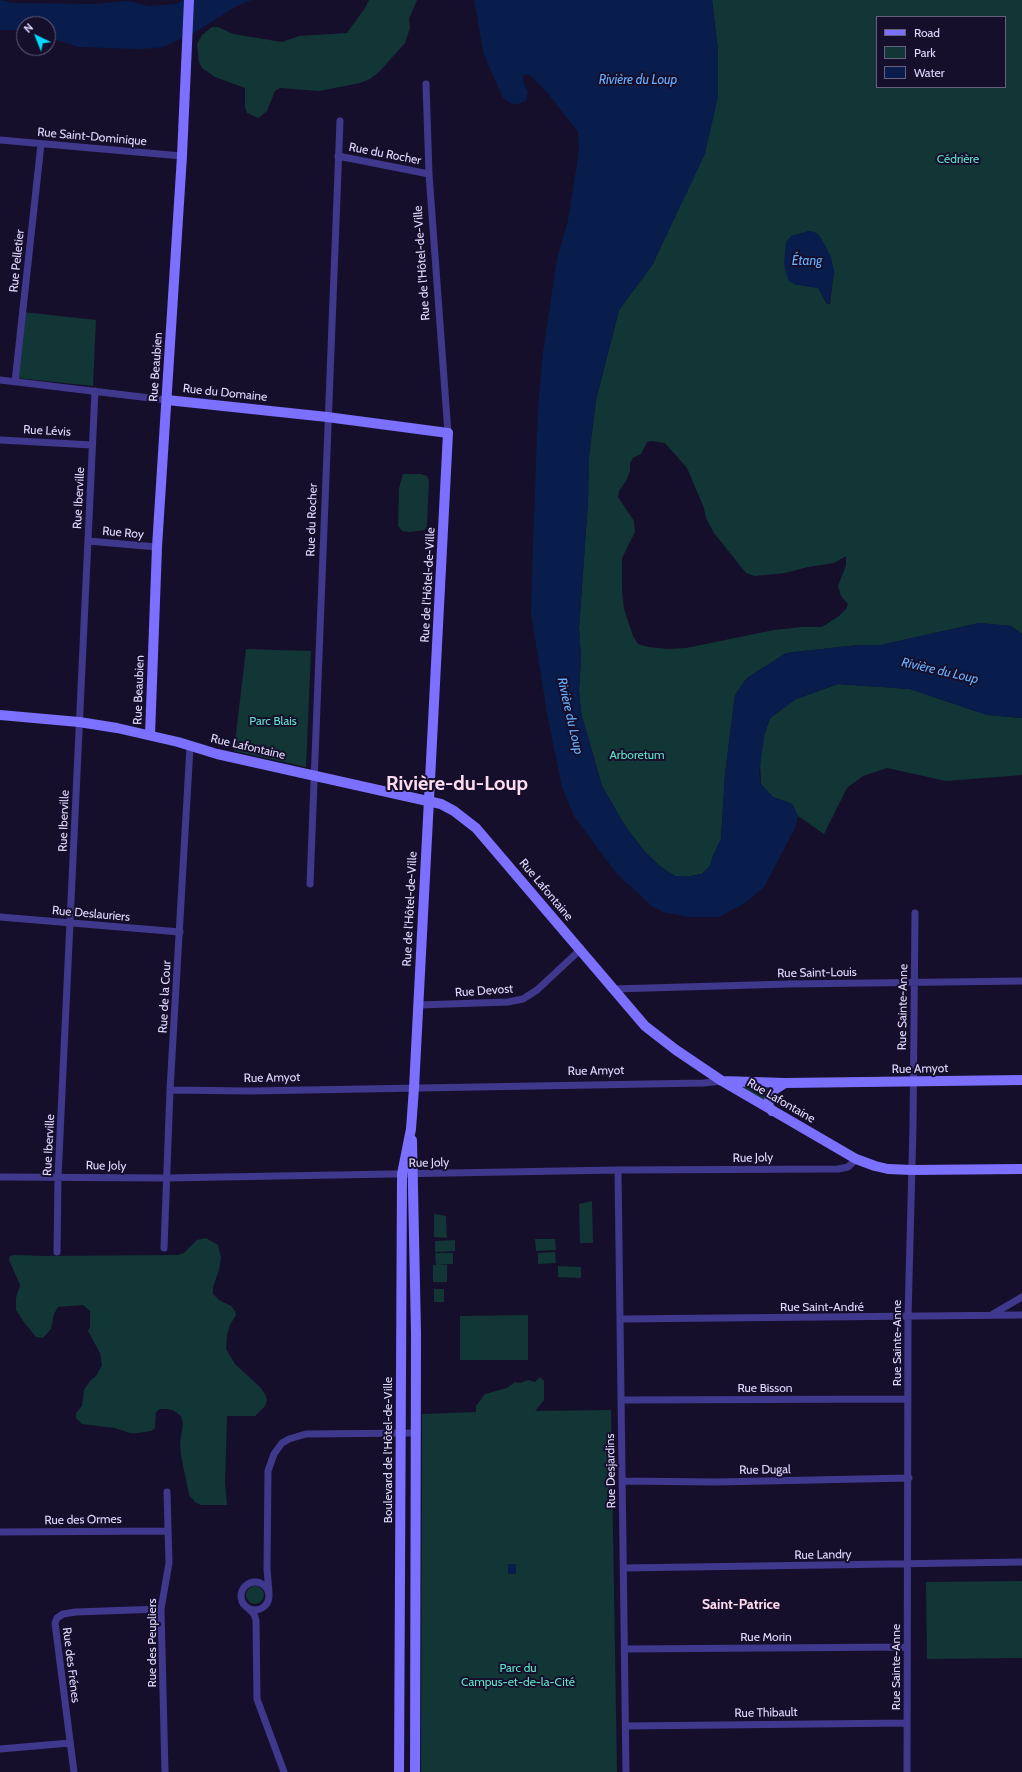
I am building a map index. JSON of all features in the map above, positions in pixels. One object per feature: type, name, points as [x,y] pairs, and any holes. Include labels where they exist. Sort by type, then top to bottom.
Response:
[{"type":"main road","name":"Rue Beaubien","points":[[150,735],[157,547],[182,156],[189,0]]},
{"type":"main road","name":"Rue du Domaine","points":[[167,400],[328,417],[448,433]]},
{"type":"main road","name":"Rue de l'Hôtel-de-Ville","points":[[414,1088],[448,433]]},
{"type":"main road","name":"Rue Lafontaine","points":[[0,715],[79,722],[150,735],[217,754],[429,800],[454,811],[476,828],[613,989],[654,1034],[722,1082],[856,1159],[880,1168],[912,1170],[1022,1169]]},
{"type":"main road","name":"Rue Amyot","points":[[722,1082],[785,1083],[1022,1080]]},
{"type":"main road","points":[[772,1111],[768,1105],[770,1096],[774,1090],[785,1083]]},
{"type":"main road","name":"Boulevard de l'Hôtel-de-Ville","points":[[414,1088],[412,1129],[414,1174],[415,1772]]},
{"type":"main road","name":"Boulevard de l'Hôtel-de-Ville","points":[[399,1772],[402,1174],[412,1129]]},
{"type":"street","name":"Rue de l'Hôtel-de-Ville","points":[[426,84],[429,174],[448,433]]},
{"type":"street","name":"Rue du Rocher","points":[[310,884],[313,776],[340,121]]},
{"type":"street","name":"Rue Saint-Dominique","points":[[0,140],[182,156]]},
{"type":"street","name":"Rue Pelletier","points":[[15,382],[41,144]]},
{"type":"street","name":"Rue du Rocher","points":[[338,156],[429,174]]},
{"type":"street","name":"Rue du Domaine","points":[[0,380],[167,400]]},
{"type":"street","name":"Rue Iberville","points":[[56,1252],[58,1177],[95,392]]},
{"type":"street","name":"Rue Lévis","points":[[0,440],[92,445]]},
{"type":"street","name":"Rue Roy","points":[[88,541],[157,547]]},
{"type":"street","name":"Rue de la Cour","points":[[164,1248],[170,1090],[190,747]]},
{"type":"street","name":"Rue Sainte-Anne","points":[[907,1772],[908,1317],[912,1170],[915,913]]},
{"type":"street","name":"Rue Deslauriers","points":[[0,917],[180,932]]},
{"type":"street","name":"Rue Devost","points":[[419,1005],[508,1002],[523,999],[537,990],[580,950]]},
{"type":"street","name":"Rue Saint-Louis","points":[[613,989],[1022,982]]},
{"type":"street","name":"Rue Amyot","points":[[170,1090],[250,1091],[722,1082]]},
{"type":"street","name":"Rue Joly","points":[[0,1177],[166,1178],[618,1170],[818,1169],[846,1168],[856,1159]]},
{"type":"street","name":"Rue Desjardins","points":[[618,1170],[626,1772]]},
{"type":"street","points":[[990,1315],[1022,1297]]},
{"type":"street","name":"Rue Saint-André","points":[[621,1319],[1022,1315]]},
{"type":"street","name":"Rue Bisson","points":[[622,1400],[908,1399]]},
{"type":"street","points":[[256,1627],[258,1619],[268,1602],[269,1593],[267,1569],[269,1465],[274,1454],[282,1443],[289,1439],[306,1434],[415,1433]]},
{"type":"street","name":"Rue Dugal","points":[[622,1481],[718,1482],[908,1478]]},
{"type":"street","name":"Rue des Peupliers","points":[[165,1772],[161,1609],[169,1563],[167,1492]]},
{"type":"street","name":"Rue des Ormes","points":[[0,1532],[167,1531]]},
{"type":"street","name":"Rue Landry","points":[[624,1568],[908,1565],[921,1563],[1022,1562]]},
{"type":"street","points":[[267,1569],[262,1577],[243,1587],[240,1596],[243,1604],[254,1614],[256,1627],[257,1699],[284,1772]]},
{"type":"street","points":[[251,1582],[261,1582],[265,1585],[269,1593]]},
{"type":"street","points":[[248,1608],[256,1610],[261,1609],[268,1602]]},
{"type":"street","name":"Rue des Frénes","points":[[74,1772],[55,1623],[57,1618],[63,1614],[76,1612],[161,1609]]},
{"type":"street","name":"Rue Morin","points":[[625,1649],[907,1647]]},
{"type":"street","name":"Rue Thibault","points":[[626,1726],[907,1723]]},
{"type":"street","points":[[0,1749],[70,1743]]},
{"type":"green space","points":[[369,0],[417,0],[409,19],[410,28],[405,43],[380,71],[370,79],[360,83],[319,91],[280,88],[275,91],[267,111],[258,118],[247,113],[245,107],[245,88],[215,77],[202,68],[199,62],[197,44],[202,35],[212,27],[218,27],[233,34],[282,42],[299,36],[347,33]]},
{"type":"green space","points":[[712,0],[1022,0],[1022,634],[1011,626],[979,623],[881,645],[858,645],[786,653],[747,678],[735,695],[725,774],[721,839],[710,866],[702,874],[675,876],[661,867],[644,851],[624,824],[602,786],[581,713],[579,690],[581,659],[579,628],[588,501],[589,456],[596,400],[619,310],[653,264],[718,97],[718,51]],"holes":[[[810,231],[834,271],[830,304],[827,304],[818,288],[794,284],[792,236]],[[651,441],[665,443],[687,468],[704,508],[706,518],[714,533],[746,573],[755,576],[785,573],[808,567],[834,563],[846,556],[846,565],[838,586],[841,596],[848,604],[846,609],[839,616],[822,627],[802,627],[774,630],[686,648],[668,649],[648,647],[638,644],[633,636],[624,609],[622,591],[622,558],[635,532],[634,521],[618,497],[619,491],[627,479],[630,470],[630,463],[633,458],[641,454],[647,442]]]},
{"type":"green space","points":[[23,312],[96,320],[93,386],[17,378]]},
{"type":"green space","points":[[403,474],[421,474],[427,476],[429,481],[427,525],[425,530],[409,532],[402,531],[398,526],[399,488]]},
{"type":"green space","name":"Parc Blais","points":[[246,649],[311,651],[306,767],[234,751]]},
{"type":"green space","points":[[838,684],[910,689],[987,715],[1022,718],[1022,775],[946,781],[887,768],[863,776],[847,788],[824,834],[798,816],[792,804],[773,797],[767,791],[761,784],[760,763],[764,736],[770,718],[796,699]]},
{"type":"green space","points":[[737,1086],[768,1088],[766,1102]]},
{"type":"green space","points":[[592,1201],[593,1243],[580,1243],[579,1204]]},
{"type":"green space","points":[[434,1214],[446,1216],[447,1238],[434,1237]]},
{"type":"green space","points":[[206,1238],[218,1245],[221,1257],[219,1270],[213,1287],[213,1294],[219,1300],[231,1306],[236,1315],[230,1325],[227,1335],[226,1349],[235,1364],[260,1387],[267,1400],[265,1406],[255,1416],[227,1416],[225,1483],[227,1505],[201,1505],[195,1502],[189,1495],[180,1443],[183,1423],[181,1416],[173,1410],[160,1409],[156,1412],[155,1428],[151,1431],[137,1433],[130,1433],[115,1428],[82,1424],[76,1418],[76,1413],[82,1406],[84,1390],[90,1381],[96,1376],[102,1365],[100,1353],[88,1331],[90,1327],[90,1311],[83,1305],[58,1307],[54,1314],[51,1329],[43,1338],[36,1337],[16,1310],[16,1298],[20,1285],[9,1260],[10,1256],[15,1255],[178,1255],[184,1253],[197,1240]]},
{"type":"green space","points":[[535,1239],[555,1239],[556,1250],[536,1251]]},
{"type":"green space","points":[[455,1240],[455,1251],[435,1252],[435,1241]]},
{"type":"green space","points":[[555,1252],[556,1263],[538,1264],[538,1253]]},
{"type":"green space","points":[[435,1253],[453,1253],[453,1264],[436,1265]]},
{"type":"green space","points":[[433,1265],[447,1265],[447,1282],[433,1282]]},
{"type":"green space","points":[[558,1266],[581,1267],[581,1278],[558,1277]]},
{"type":"green space","points":[[434,1289],[444,1289],[444,1302],[434,1302]]},
{"type":"green space","points":[[528,1315],[528,1360],[460,1360],[460,1316]]},
{"type":"green space","name":"Parc du Campus-et-de-la-Cité","points":[[540,1377],[544,1381],[544,1400],[535,1411],[611,1410],[617,1772],[421,1772],[422,1414],[476,1412],[476,1406],[485,1394],[507,1388],[515,1382],[520,1383],[528,1380],[535,1382]]},
{"type":"green space","points":[[1022,1581],[1022,1658],[927,1659],[926,1582]]},
{"type":"green space","points":[[251,1586],[259,1586],[264,1591],[262,1602],[259,1604],[251,1604],[246,1599],[246,1591]]},
{"type":"water","points":[[0,0],[13,3],[95,4],[128,1],[149,6],[176,4],[182,0],[252,0],[235,7],[199,30],[164,47],[142,49],[78,47],[56,40],[56,16],[16,16],[16,30],[0,30]]},
{"type":"water","name":"Rivière du Loup","points":[[474,0],[712,0],[718,51],[718,97],[705,154],[653,264],[619,310],[596,400],[589,456],[588,501],[579,628],[581,659],[579,690],[581,713],[602,786],[624,824],[644,851],[661,867],[675,876],[702,874],[710,866],[721,839],[725,774],[735,695],[747,678],[786,653],[858,645],[881,645],[979,623],[1011,626],[1022,634],[1022,718],[987,715],[910,689],[838,684],[796,699],[770,718],[764,736],[759,774],[761,784],[773,797],[792,804],[798,816],[795,828],[764,887],[745,903],[719,917],[689,917],[663,912],[652,906],[617,874],[574,816],[562,787],[547,713],[531,613],[538,408],[543,352],[557,259],[568,220],[579,151],[578,132],[546,91],[529,74],[523,75],[524,84],[528,92],[526,101],[514,105],[503,98],[484,55]]},
{"type":"water","name":"Étang","points":[[809,231],[817,233],[831,257],[834,271],[829,305],[818,288],[794,284],[789,281],[786,273],[784,264],[786,242],[791,236]]},
{"type":"water","points":[[508,1564],[516,1564],[516,1574],[508,1574]]},
{"type":"district","name":"Rivière-du-Loup","points":[[457,784]]},
{"type":"district","name":"Saint-Patrice","points":[[741,1605]]},
{"type":"park label","name":"Cédrière","points":[[958,159]]},
{"type":"park label","name":"Arboretum","points":[[637,755]]}]
